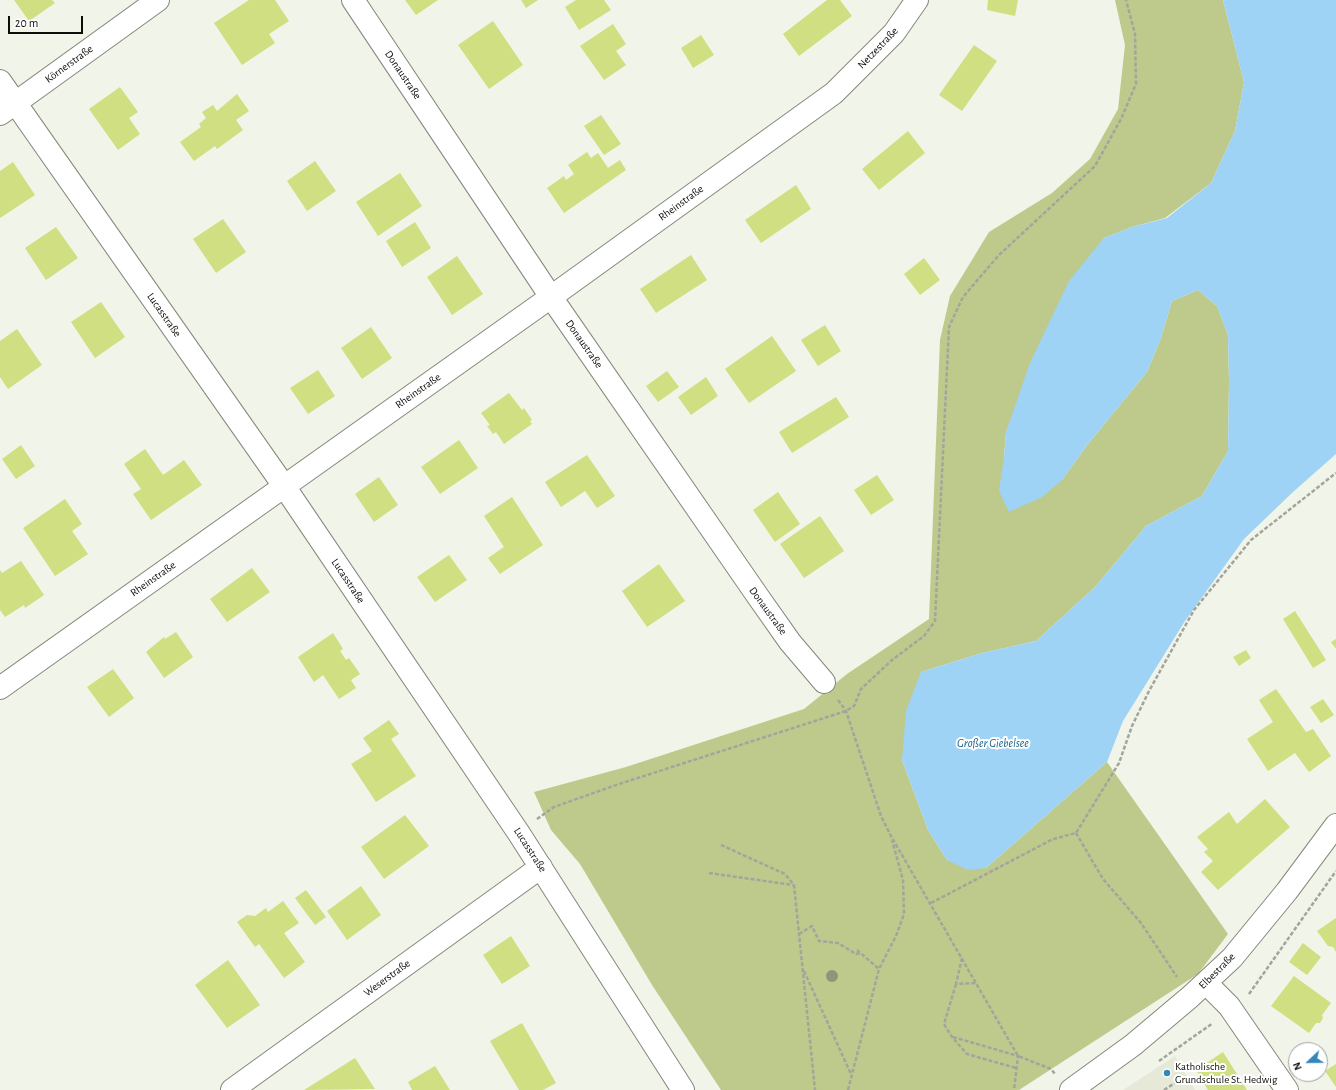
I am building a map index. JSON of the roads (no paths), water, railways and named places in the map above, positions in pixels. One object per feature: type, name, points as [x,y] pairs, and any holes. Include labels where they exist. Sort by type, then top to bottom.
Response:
[{"type":"street","name":"Körnerstraße","points":[[8,108],[158,0]]},
{"type":"street","name":"Donaustraße","points":[[353,0],[550,297],[790,642],[824,682]]},
{"type":"street","name":"Netzestraße","points":[[834,93],[894,33],[917,0]]},
{"type":"street","name":"Lucasstraße","points":[[0,82],[8,108],[284,486],[518,832],[683,1090]]},
{"type":"street","name":"Rheinstraße","points":[[0,688],[834,93]]},
{"type":"street","name":"Elbestraße","points":[[1066,1085],[1133,1045],[1206,983],[1232,958],[1282,897],[1336,825]]},
{"type":"street","name":"Weserstraße","points":[[232,1090],[541,867]]},
{"type":"street","points":[[1206,983],[1232,1009],[1287,1090]]},
{"type":"water","name":"Großer Giebelsee","points":[[1223,0],[1336,0],[1336,454],[1293,492],[1244,539],[1185,621],[1123,721],[1107,762],[986,868],[968,870],[947,860],[928,830],[902,760],[906,711],[921,672],[982,653],[1036,641],[1095,587],[1146,526],[1202,496],[1228,451],[1228,335],[1217,306],[1198,290],[1172,301],[1161,338],[1147,372],[1088,444],[1062,480],[1042,497],[1009,512],[999,491],[1006,432],[1030,363],[1069,281],[1104,238],[1132,227],[1167,218],[1211,183],[1235,131],[1244,82]]},
{"type":"place","name":"Katholische Grundschule St. Hedwig","points":[[1167,1073]]}]
